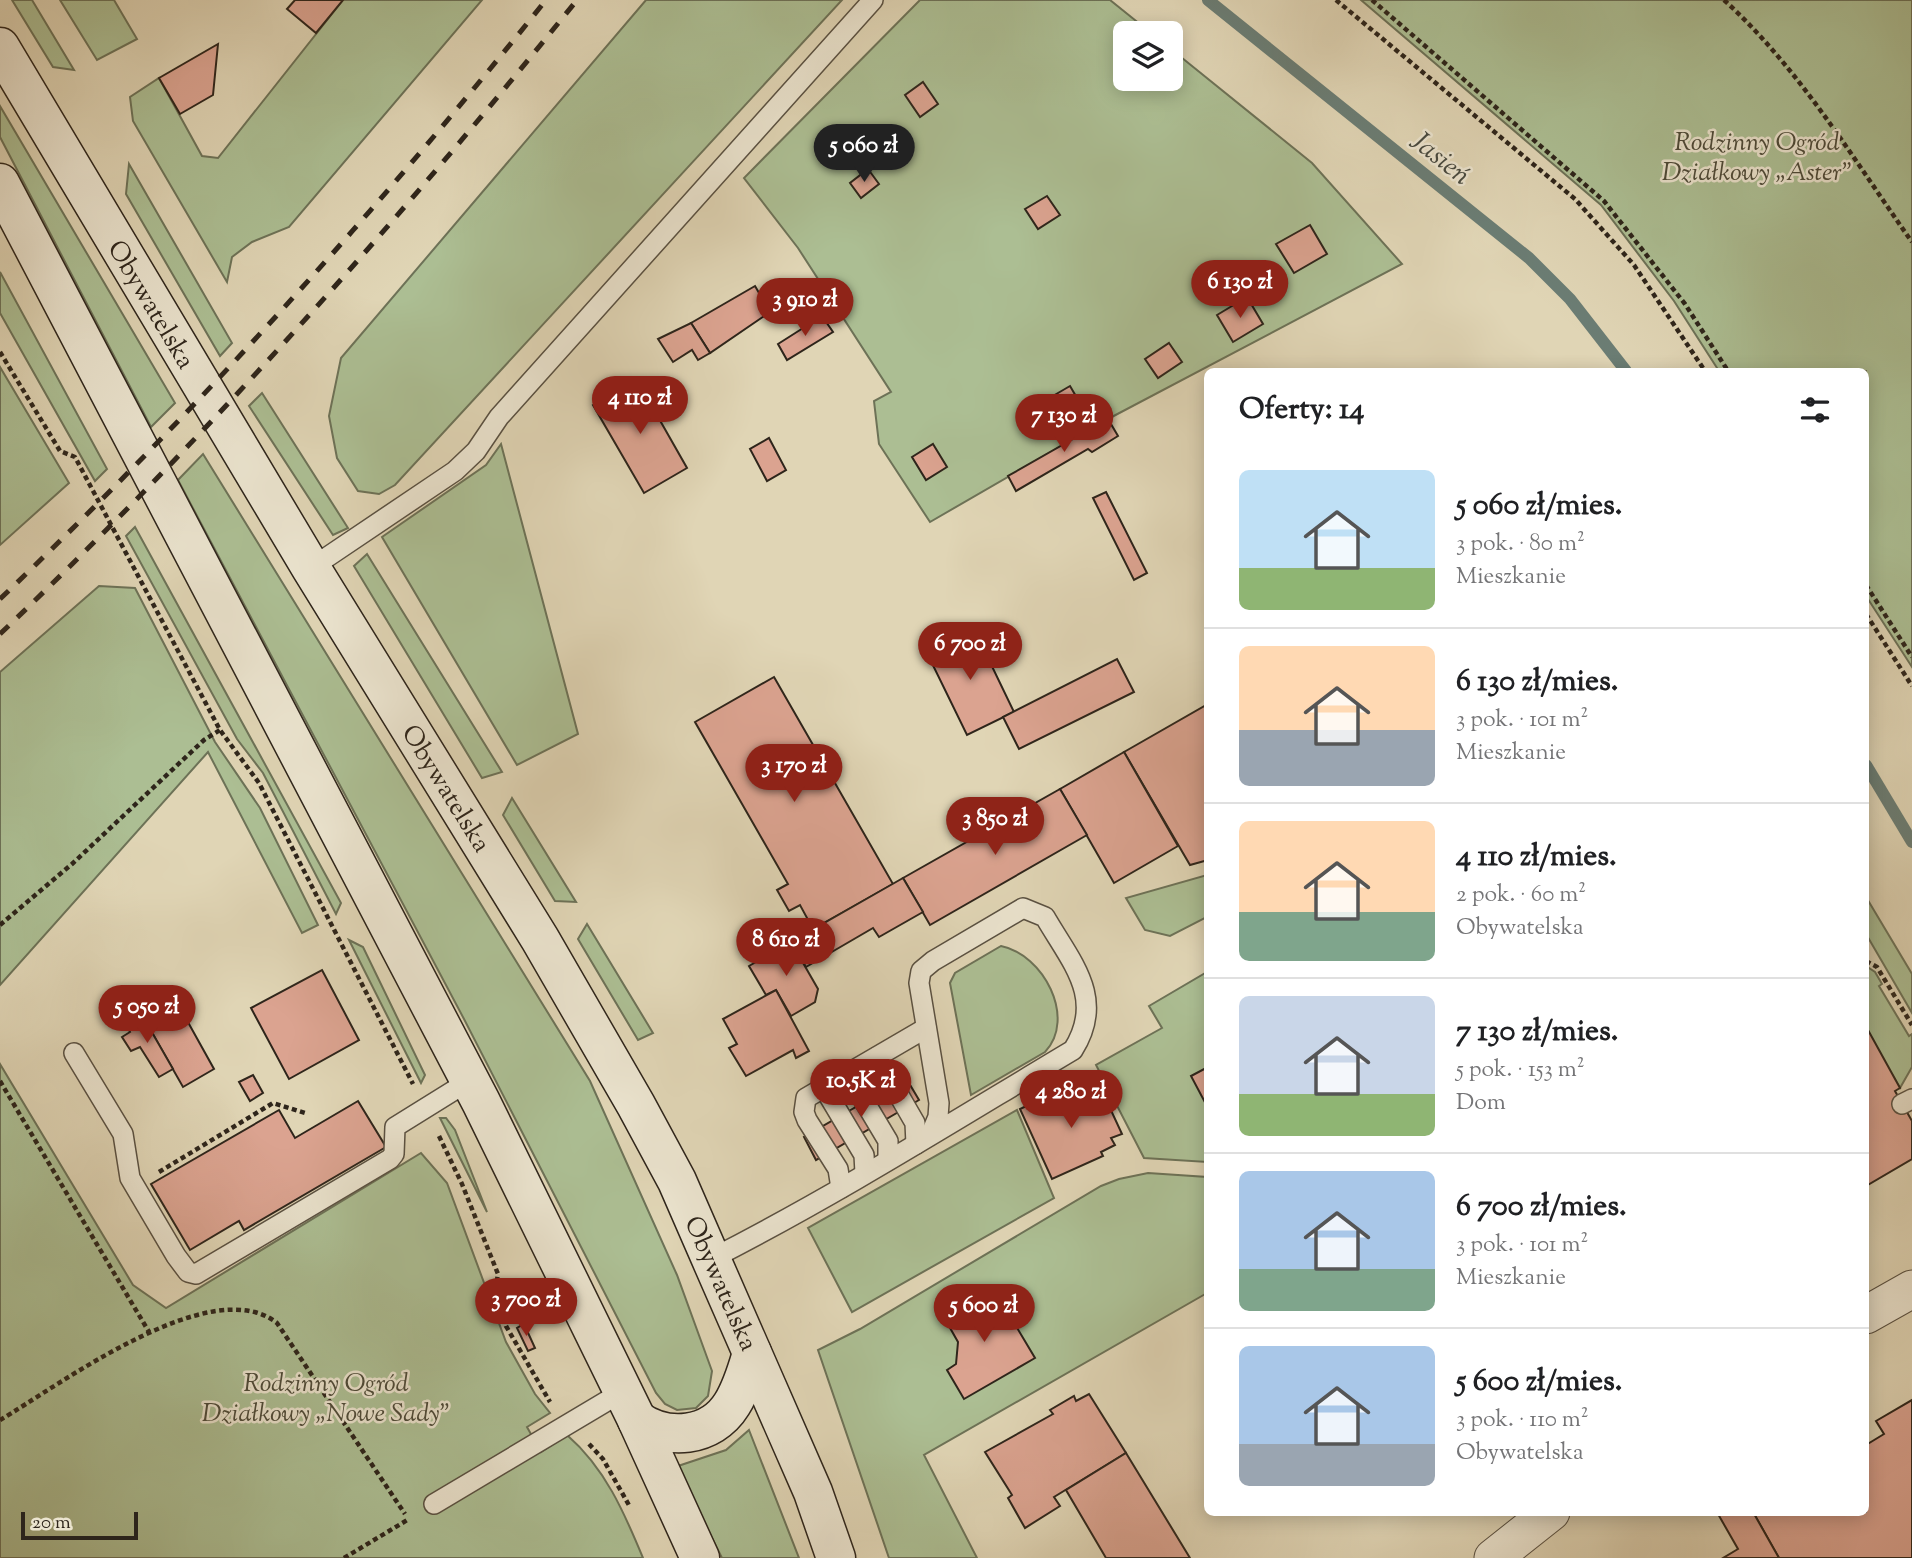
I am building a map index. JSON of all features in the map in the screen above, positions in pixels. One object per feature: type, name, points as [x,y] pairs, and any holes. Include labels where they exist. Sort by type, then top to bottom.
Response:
[{"type":"main road","name":"Obywatelska","points":[[0,47],[311,568],[547,951],[665,1159],[813,1492],[836,1558]]},
{"type":"main road","points":[[0,183],[469,1081],[629,1406],[700,1558]]},
{"type":"main road","points":[[629,1406],[651,1430],[671,1435],[711,1425],[731,1407],[752,1353]]},
{"type":"street","points":[[1869,1313],[1912,1289]]},
{"type":"street","points":[[1493,1558],[1546,1516]]},
{"type":"lane","points":[[311,568],[455,471],[476,451],[499,417],[873,0]]},
{"type":"lane","points":[[711,1259],[841,1188],[923,1140],[1073,1049],[1081,1036],[1086,988],[1045,917],[1023,908],[933,961],[921,971],[919,983],[939,1103],[938,1117],[923,1140]]},
{"type":"lane","points":[[841,1188],[838,1170],[804,1112],[806,1098],[926,1028]]},
{"type":"lane","points":[[74,1053],[123,1134],[128,1171],[135,1187],[176,1256],[188,1272],[196,1274],[390,1159],[394,1154],[395,1127],[469,1081]]},
{"type":"lane","points":[[877,1057],[923,1140]]},
{"type":"lane","points":[[848,1074],[888,1141],[888,1160]]},
{"type":"lane","points":[[824,1088],[864,1155],[865,1173]]},
{"type":"lane","points":[[434,1504],[629,1406]]},
{"type":"path","points":[[1336,0],[1575,199],[1634,265],[1703,368]]},
{"type":"path","points":[[1372,0],[1604,201],[1685,304],[1726,368]]},
{"type":"path","points":[[1724,0],[1741,16],[1808,96],[1912,242]]},
{"type":"path","points":[[0,352],[60,451],[75,457],[220,730],[259,782],[462,1184],[498,1274]]},
{"type":"path","points":[[1869,590],[1912,657]]},
{"type":"path","points":[[1869,619],[1912,686]]},
{"type":"path","points":[[0,925],[72,864],[204,740],[220,730]]},
{"type":"path","points":[[1869,963],[1877,967],[1912,1025]]},
{"type":"path","points":[[0,1081],[149,1332]]},
{"type":"path","points":[[135,1187],[273,1104],[305,1113]]},
{"type":"path","points":[[0,1420],[149,1332],[197,1313],[239,1311],[266,1315],[278,1324],[408,1519]]},
{"type":"path","points":[[346,1557],[434,1504]]},
{"type":"green space","points":[[12,0],[32,0],[74,70],[53,67]]},
{"type":"green space","points":[[60,0],[114,0],[137,39],[97,60]]},
{"type":"green space","points":[[343,0],[482,0],[289,227],[252,242],[232,257],[227,282],[133,121],[130,97],[159,78],[202,156],[218,158]]},
{"type":"green space","points":[[646,0],[842,0],[395,485],[379,494],[358,491],[337,458],[329,416],[341,358]]},
{"type":"green space","points":[[920,0],[1110,0],[1136,21],[1113,21],[1113,91],[1183,91],[1183,59],[1312,163],[1402,264],[1108,419],[930,522],[879,444],[874,401],[891,392],[798,248],[744,178]]},
{"type":"green space","name":"Rodzinny Ogród Działkowy „Aster”","points":[[1361,0],[1912,0],[1912,667],[1869,601],[1869,368],[1717,368],[1674,301],[1601,205]]},
{"type":"green space","points":[[0,106],[175,403],[151,427],[0,137]]},
{"type":"green space","points":[[129,164],[232,343],[220,356],[126,194]]},
{"type":"green space","points":[[0,272],[107,469],[95,481],[0,313]]},
{"type":"green space","points":[[0,367],[69,483],[0,545]]},
{"type":"green space","points":[[262,393],[348,528],[333,535],[249,406]]},
{"type":"green space","points":[[501,444],[578,734],[517,765],[382,537],[486,465]]},
{"type":"green space","points":[[203,454],[590,1081],[677,1275],[712,1371],[708,1396],[696,1408],[677,1410],[665,1404],[656,1393],[464,1019],[178,480]]},
{"type":"green space","points":[[135,527],[341,903],[336,914],[263,773],[237,739],[126,536]]},
{"type":"green space","points":[[367,554],[502,772],[482,778],[354,566]]},
{"type":"green space","points":[[99,586],[135,588],[215,742],[260,808],[318,925],[302,933],[208,752],[0,985],[0,672]]},
{"type":"green space","points":[[512,798],[576,902],[555,901],[503,815]]},
{"type":"green space","points":[[1204,876],[1204,919],[1170,936],[1145,930],[1126,898]]},
{"type":"green space","points":[[1869,902],[1912,974],[1912,1013],[1869,939]]},
{"type":"green space","points":[[587,924],[653,1033],[638,1040],[578,939]]},
{"type":"green space","points":[[349,940],[363,947],[425,1075],[421,1083]]},
{"type":"green space","points":[[1001,946],[1016,951],[1042,974],[1051,989],[1058,1022],[1054,1038],[1045,1052],[971,1095],[950,983],[955,973]]},
{"type":"green space","points":[[1869,968],[1875,972],[1882,984],[1879,986],[1909,1036],[1912,1034],[1912,1067],[1900,1088],[1869,1036]]},
{"type":"green space","points":[[1204,974],[1204,1162],[1144,1158],[1096,1065],[1162,1028],[1149,1006]]},
{"type":"green space","name":"Rodzinny Ogród Działkowy „Nowe Sady”","points":[[0,1064],[133,1285],[166,1308],[421,1153],[447,1183],[506,1342],[535,1394],[550,1413],[527,1427],[541,1452],[567,1435],[580,1448],[603,1476],[643,1558],[0,1558]]},
{"type":"green space","points":[[1017,1110],[1054,1198],[852,1312],[808,1228]]},
{"type":"green space","points":[[440,1118],[446,1118],[455,1130],[487,1212]]},
{"type":"green space","points":[[1148,1173],[1204,1177],[1204,1295],[924,1455],[977,1558],[889,1558],[818,1350],[860,1329],[1101,1186]]},
{"type":"green space","points":[[749,1430],[799,1558],[722,1558],[679,1473],[678,1466],[726,1450]]},
{"type":"building","points":[[295,0],[343,0],[316,33],[287,9]]},
{"type":"building","points":[[218,44],[213,95],[180,114],[159,78]]},
{"type":"building","points":[[923,82],[938,104],[920,117],[905,95]]},
{"type":"building","points":[[868,169],[879,184],[861,198],[850,183]]},
{"type":"building","points":[[1047,196],[1060,215],[1038,229],[1025,209]]},
{"type":"building","points":[[1310,225],[1327,254],[1294,273],[1276,244]]},
{"type":"building","points":[[755,286],[770,312],[710,353],[691,323]]},
{"type":"building","points":[[1247,297],[1263,324],[1233,342],[1217,315]]},
{"type":"building","points":[[822,316],[833,332],[787,360],[778,344]]},
{"type":"building","points":[[691,323],[710,353],[698,360],[692,350],[673,362],[658,339]]},
{"type":"building","points":[[1169,343],[1182,362],[1158,378],[1145,359]]},
{"type":"building","points":[[637,380],[687,468],[644,493],[593,405]]},
{"type":"building","points":[[1070,386],[1084,410],[1060,424],[1046,400]]},
{"type":"building","points":[[1108,419],[1118,436],[1092,452],[1088,449],[1016,491],[1008,476]]},
{"type":"building","points":[[769,438],[786,470],[767,481],[750,449]]},
{"type":"building","points":[[933,444],[947,467],[926,480],[912,457]]},
{"type":"building","points":[[1106,492],[1147,573],[1134,580],[1093,498]]},
{"type":"building","points":[[974,629],[1014,712],[967,735],[926,651]]},
{"type":"building","points":[[1117,659],[1134,692],[1019,749],[1003,717]]},
{"type":"building","points":[[774,677],[893,884],[813,929],[800,905],[789,911],[777,890],[788,884],[695,722]]},
{"type":"building","points":[[1204,706],[1204,861],[1190,865],[1124,752]]},
{"type":"building","points":[[1124,752],[1178,846],[1114,883],[1060,789]]},
{"type":"building","points":[[1060,789],[1087,835],[930,925],[903,878]]},
{"type":"building","points":[[903,878],[923,912],[879,937],[873,928],[806,967],[791,942]]},
{"type":"building","points":[[791,942],[818,989],[815,1002],[791,1016],[776,990],[766,995],[749,966]]},
{"type":"building","points":[[322,970],[359,1040],[289,1079],[251,1008]]},
{"type":"building","points":[[776,990],[809,1051],[796,1058],[793,1050],[746,1076],[729,1048],[737,1044],[723,1019]]},
{"type":"building","points":[[174,997],[214,1069],[183,1087],[142,1015]]},
{"type":"building","points":[[142,1015],[173,1069],[159,1077],[140,1047],[131,1051],[122,1037],[130,1032],[126,1024]]},
{"type":"building","points":[[1869,1032],[1900,1088],[1895,1091],[1912,1121],[1912,1159],[1869,1184]]},
{"type":"building","points":[[1204,1069],[1204,1100],[1191,1076]]},
{"type":"building","points":[[253,1075],[263,1093],[250,1101],[239,1082]]},
{"type":"building","points":[[906,1078],[919,1100],[816,1160],[804,1137]]},
{"type":"building","points":[[1069,1086],[1078,1105],[1103,1093],[1122,1134],[1111,1138],[1115,1145],[1101,1152],[1103,1156],[1052,1179],[1020,1109]]},
{"type":"building","points":[[358,1101],[386,1147],[244,1230],[239,1221],[190,1250],[151,1184],[279,1110],[295,1138]]},
{"type":"building","points":[[981,1289],[998,1317],[1007,1311],[1035,1358],[964,1399],[947,1370],[956,1364],[958,1342],[941,1312]]},
{"type":"building","points":[[524,1324],[535,1348],[528,1351],[517,1328]]},
{"type":"building","points":[[1089,1394],[1126,1453],[1054,1497],[1060,1506],[1025,1528],[1008,1498],[1012,1495],[985,1452],[1053,1414],[1050,1410],[1074,1396],[1076,1401]]},
{"type":"building","points":[[1912,1400],[1912,1558],[1779,1558],[1755,1516],[1869,1516],[1869,1443],[1884,1434],[1876,1421]]},
{"type":"building","points":[[1126,1453],[1190,1558],[1106,1558],[1066,1490]]},
{"type":"building","points":[[1719,1516],[1755,1516],[1779,1558],[1723,1558],[1738,1549]]},
{"type":"waterway","name":"Jasień","points":[[1208,0],[1529,258],[1570,299],[1624,368]]},
{"type":"waterway","name":"Jasień","points":[[1869,770],[1912,842]]},
{"type":"railway","points":[[0,599],[144,456],[283,308],[417,156],[546,0]]},
{"type":"railway","points":[[0,634],[152,483],[299,327],[440,165],[577,0]]}]
